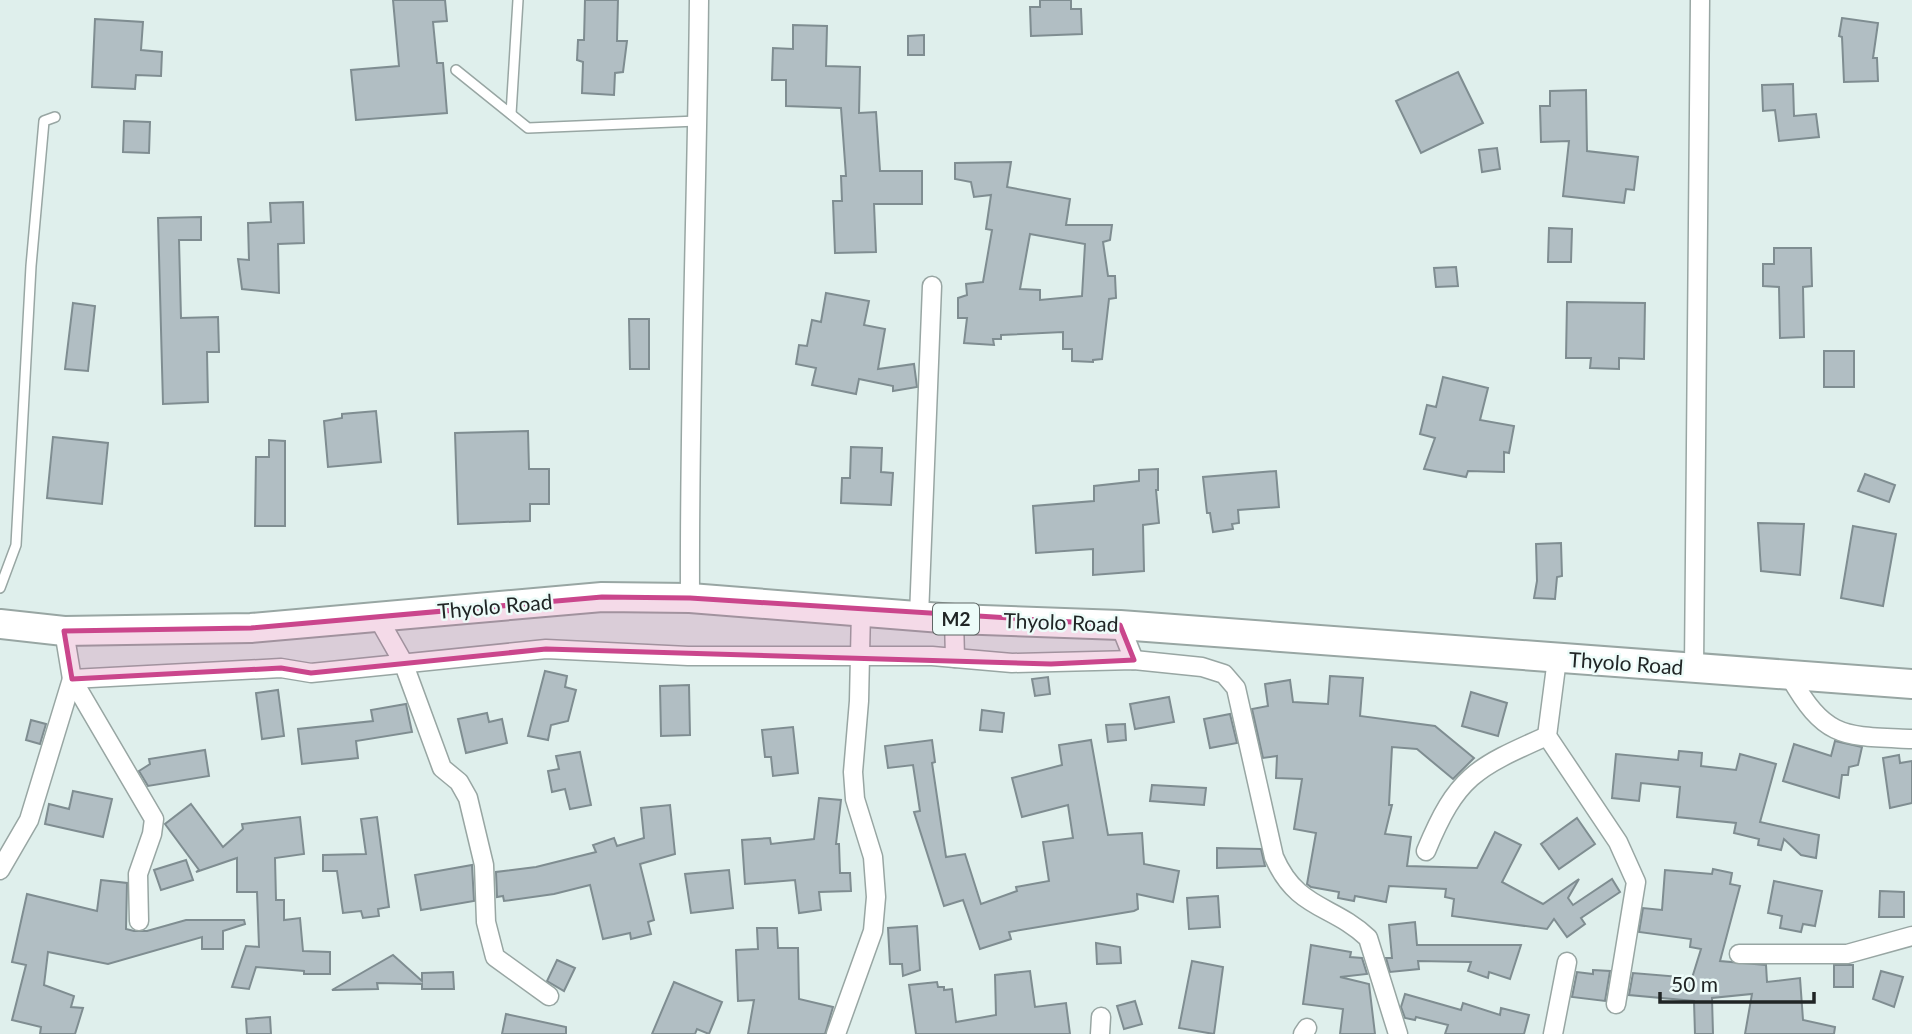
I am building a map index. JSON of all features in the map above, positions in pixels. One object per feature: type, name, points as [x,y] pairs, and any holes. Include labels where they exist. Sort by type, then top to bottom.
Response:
[{"type":"highway","name":"Thyolo Road","points":[[0,623],[64,631],[251,628],[602,597],[690,598],[954,619],[1120,625],[1912,684]]},
{"type":"street","points":[[690,598],[689,445],[699,0]]},
{"type":"street","points":[[1694,668],[1700,0]]},
{"type":"street","points":[[919,616],[932,286]]},
{"type":"street","points":[[836,1034],[873,931],[875,908],[873,857],[855,799],[853,772],[861,610]]},
{"type":"street","points":[[378,618],[403,662],[442,768],[459,782],[468,799],[484,865],[486,922],[491,951],[495,957],[549,996]]},
{"type":"street","points":[[954,619],[955,658]]},
{"type":"street","points":[[1120,625],[1134,660]]},
{"type":"street","points":[[64,631],[72,679],[154,819],[152,834],[138,874],[139,921]]},
{"type":"street","points":[[72,679],[281,668],[311,673],[547,649],[688,656],[860,655],[1051,664],[1134,660],[1202,667],[1224,674],[1236,688],[1274,857],[1284,880],[1301,897],[1367,938],[1398,1034]]},
{"type":"street","points":[[1557,659],[1547,736],[1618,842],[1636,882],[1616,1004]]},
{"type":"street","points":[[1790,677],[1808,709],[1825,725],[1848,734],[1912,739]]},
{"type":"street","points":[[0,870],[29,820],[72,679]]},
{"type":"street","points":[[1426,851],[1439,821],[1469,778],[1500,757],[1547,736]]},
{"type":"street","points":[[1739,954],[1847,954],[1912,936]]},
{"type":"street","points":[[1553,1034],[1567,962]]},
{"type":"lane","points":[[511,114],[518,0]]},
{"type":"lane","points":[[456,70],[528,128],[697,121]]},
{"type":"lane","points":[[0,588],[16,545],[31,267],[44,121],[55,117]]},
{"type":"highlighted area","points":[[602,597],[690,598],[1120,625],[1134,660],[1051,664],[546,649],[311,673],[281,668],[72,679],[64,631],[251,628]]},
{"type":"building","points":[[393,0],[445,0],[447,21],[433,22],[437,63],[443,63],[447,113],[356,120],[351,70],[399,66]]},
{"type":"building","points":[[585,0],[618,0],[617,41],[627,41],[623,72],[615,73],[614,95],[582,93],[583,62],[577,60],[578,40],[584,40]]},
{"type":"building","points":[[1040,0],[1071,0],[1071,9],[1081,9],[1082,34],[1031,36],[1030,7],[1040,7]]},
{"type":"building","points":[[1842,18],[1878,23],[1873,58],[1877,58],[1878,81],[1844,82],[1842,37],[1839,36]]},
{"type":"building","points":[[95,19],[143,22],[141,50],[162,52],[161,76],[136,75],[135,89],[92,87]]},
{"type":"building","points":[[793,25],[827,26],[826,66],[860,67],[859,113],[876,112],[880,171],[922,171],[922,204],[874,204],[876,252],[835,253],[833,201],[842,201],[841,176],[846,176],[841,108],[786,106],[786,80],[772,80],[773,48],[793,49]]},
{"type":"building","points":[[924,35],[924,55],[908,55],[908,36]]},
{"type":"building","points":[[1458,72],[1483,123],[1421,153],[1396,101]]},
{"type":"building","points":[[1793,84],[1794,116],[1816,114],[1819,137],[1779,141],[1775,110],[1763,111],[1762,85]]},
{"type":"building","points":[[1586,90],[1587,151],[1638,157],[1634,190],[1626,189],[1624,203],[1563,196],[1569,141],[1541,142],[1540,106],[1550,106],[1550,91]]},
{"type":"building","points":[[124,121],[150,122],[149,153],[123,152]]},
{"type":"building","points":[[1497,148],[1500,169],[1482,172],[1479,150]]},
{"type":"building","points":[[1011,162],[1007,187],[1070,199],[1066,225],[1112,225],[1110,240],[1103,242],[1108,276],[1115,276],[1116,298],[1109,299],[1102,359],[1093,362],[1072,361],[1072,349],[1063,349],[1063,332],[1001,335],[1001,339],[993,339],[994,345],[964,343],[967,318],[958,318],[958,298],[967,295],[966,284],[983,282],[992,230],[986,229],[991,195],[974,197],[971,182],[955,179],[955,163]],"holes":[[[1030,234],[1085,244],[1082,296],[1040,300],[1040,290],[1020,289]]]},
{"type":"building","points":[[303,202],[304,243],[278,244],[279,293],[242,289],[238,259],[249,260],[248,223],[271,222],[270,203]]},
{"type":"building","points":[[201,217],[201,240],[179,240],[181,318],[218,317],[219,352],[207,352],[208,402],[163,404],[158,218]]},
{"type":"building","points":[[1549,228],[1572,229],[1571,262],[1548,262]]},
{"type":"building","points":[[1774,248],[1811,248],[1812,286],[1803,287],[1804,337],[1780,338],[1779,287],[1763,286],[1763,264],[1774,264]]},
{"type":"building","points":[[1456,267],[1458,286],[1436,287],[1434,268]]},
{"type":"building","points":[[826,293],[869,301],[864,325],[885,329],[878,369],[914,364],[917,387],[893,391],[893,386],[859,379],[856,394],[812,385],[816,368],[796,364],[799,345],[807,346],[812,320],[821,322]]},
{"type":"building","points":[[1567,302],[1645,303],[1644,359],[1619,358],[1619,369],[1590,368],[1591,358],[1566,358]]},
{"type":"building","points":[[73,303],[95,306],[88,371],[65,369]]},
{"type":"building","points":[[629,319],[649,319],[649,369],[630,369]]},
{"type":"building","points":[[1824,351],[1854,351],[1854,387],[1824,387]]},
{"type":"building","points":[[1443,377],[1488,388],[1480,420],[1514,426],[1509,453],[1504,452],[1504,472],[1468,471],[1466,477],[1424,469],[1435,438],[1420,434],[1427,405],[1436,407]]},
{"type":"building","points":[[376,411],[381,462],[328,467],[324,421],[342,418],[342,414]]},
{"type":"building","points":[[528,431],[529,469],[549,469],[549,504],[530,504],[530,521],[458,524],[455,433]]},
{"type":"building","points":[[53,437],[108,443],[102,504],[47,498]]},
{"type":"building","points":[[269,440],[285,441],[285,526],[255,526],[256,457],[269,457]]},
{"type":"building","points":[[851,447],[882,448],[881,472],[893,473],[891,505],[841,503],[842,478],[850,478]]},
{"type":"building","points":[[1158,469],[1156,490],[1159,523],[1143,525],[1144,571],[1093,575],[1093,549],[1036,553],[1033,506],[1094,501],[1094,486],[1139,481],[1139,470]]},
{"type":"building","points":[[1276,471],[1279,507],[1238,510],[1239,523],[1232,524],[1233,529],[1213,532],[1210,513],[1207,513],[1203,477]]},
{"type":"building","points":[[1865,474],[1895,485],[1889,502],[1858,491]]},
{"type":"building","points":[[1758,523],[1804,524],[1800,575],[1761,571]]},
{"type":"building","points":[[1853,526],[1896,534],[1883,606],[1841,598]]},
{"type":"building","points":[[1561,543],[1562,576],[1557,577],[1555,599],[1534,598],[1537,581],[1536,544]]},
{"type":"building","points":[[545,671],[567,676],[565,687],[576,690],[568,721],[551,725],[548,740],[528,736]]},
{"type":"building","points":[[1330,676],[1363,678],[1360,716],[1435,726],[1474,758],[1453,779],[1417,749],[1392,747],[1389,805],[1392,805],[1385,834],[1411,837],[1407,866],[1477,868],[1495,832],[1521,845],[1502,882],[1543,904],[1579,879],[1568,898],[1573,905],[1612,879],[1620,892],[1581,918],[1585,924],[1567,937],[1554,919],[1547,929],[1452,916],[1454,899],[1445,897],[1446,889],[1389,886],[1386,902],[1355,896],[1354,901],[1338,898],[1339,892],[1311,887],[1307,884],[1316,833],[1294,829],[1302,779],[1276,778],[1277,756],[1263,758],[1252,709],[1268,706],[1265,684],[1290,680],[1293,702],[1328,704]]},
{"type":"building","points":[[1048,677],[1050,694],[1035,696],[1032,679]]},
{"type":"building","points":[[689,685],[690,735],[661,736],[660,686]]},
{"type":"building","points":[[278,690],[284,736],[262,739],[256,693]]},
{"type":"building","points":[[1471,692],[1507,703],[1498,736],[1462,726]]},
{"type":"building","points":[[1169,697],[1174,722],[1135,729],[1130,704]]},
{"type":"building","points":[[406,704],[412,732],[356,741],[358,758],[302,764],[298,729],[373,721],[371,710]]},
{"type":"building","points":[[982,710],[1004,713],[1002,732],[980,730]]},
{"type":"building","points":[[487,713],[489,722],[502,719],[507,743],[466,753],[458,719]]},
{"type":"building","points":[[1230,714],[1237,743],[1210,748],[1204,719]]},
{"type":"building","points":[[31,720],[46,724],[40,744],[26,740]]},
{"type":"building","points":[[1125,724],[1126,740],[1108,742],[1106,725]]},
{"type":"building","points":[[793,727],[798,773],[773,776],[771,757],[765,757],[762,730]]},
{"type":"building","points":[[932,740],[935,762],[932,763],[946,857],[965,854],[981,904],[1017,891],[1016,887],[1049,881],[1043,842],[1073,838],[1068,805],[1022,817],[1012,778],[1062,765],[1059,745],[1091,740],[1108,835],[1142,833],[1144,864],[1179,871],[1173,902],[1137,894],[1138,909],[1134,911],[1009,932],[1011,939],[980,949],[963,900],[944,906],[914,812],[920,811],[913,765],[888,768],[885,746]]},
{"type":"building","points":[[1835,741],[1862,747],[1858,765],[1849,767],[1848,775],[1842,775],[1839,798],[1783,781],[1794,744],[1831,756]]},
{"type":"building","points":[[205,750],[209,776],[148,786],[139,771],[150,764],[149,759]]},
{"type":"building","points":[[1679,751],[1702,753],[1701,766],[1736,770],[1740,754],[1776,764],[1760,822],[1819,835],[1816,858],[1801,855],[1784,839],[1781,850],[1758,845],[1759,839],[1734,833],[1736,823],[1677,817],[1680,787],[1641,783],[1639,801],[1612,798],[1616,754],[1678,760]]},
{"type":"building","points":[[580,752],[591,805],[570,809],[565,789],[552,792],[548,771],[559,769],[556,756]]},
{"type":"building","points":[[1899,755],[1900,763],[1912,761],[1912,803],[1890,808],[1883,758]]},
{"type":"building","points":[[1152,785],[1206,788],[1204,805],[1150,801]]},
{"type":"building","points":[[73,791],[112,799],[103,837],[45,824],[49,804],[69,809]]},
{"type":"building","points":[[819,798],[841,800],[836,844],[839,844],[840,873],[850,873],[851,891],[819,892],[821,910],[799,913],[795,880],[745,884],[742,840],[770,838],[771,844],[814,839]]},
{"type":"building","points":[[191,804],[223,847],[243,829],[242,824],[300,817],[304,854],[275,858],[276,900],[284,900],[284,920],[300,918],[303,951],[330,952],[330,974],[304,974],[304,971],[256,967],[249,989],[232,987],[246,946],[259,947],[257,892],[237,892],[237,858],[196,872],[199,870],[165,824]]},
{"type":"building","points":[[670,805],[675,854],[640,864],[654,920],[648,922],[651,934],[631,939],[630,933],[603,939],[590,885],[554,894],[504,901],[503,896],[497,897],[496,872],[536,867],[596,852],[593,845],[614,838],[617,846],[644,838],[641,808]]},
{"type":"building","points":[[377,817],[389,907],[378,909],[379,916],[363,918],[361,911],[343,913],[337,871],[323,871],[323,855],[366,854],[361,819]]},
{"type":"building","points":[[1577,818],[1595,844],[1559,869],[1541,844]]},
{"type":"building","points":[[1217,848],[1261,849],[1265,866],[1217,868]]},
{"type":"building","points":[[186,860],[193,880],[161,890],[154,870]]},
{"type":"building","points":[[472,865],[474,901],[421,910],[415,875]]},
{"type":"building","points":[[1713,869],[1732,873],[1730,884],[1740,886],[1720,961],[1766,965],[1767,982],[1800,978],[1803,1020],[1835,1027],[1834,1034],[1745,1034],[1752,994],[1712,998],[1713,1034],[1695,1034],[1694,1001],[1629,995],[1633,973],[1692,978],[1701,949],[1690,947],[1691,939],[1639,932],[1643,908],[1662,910],[1665,870],[1712,874]]},
{"type":"building","points":[[729,870],[733,908],[691,913],[685,874]]},
{"type":"building","points":[[101,880],[127,883],[126,929],[147,931],[186,920],[244,920],[245,924],[223,931],[223,949],[202,949],[202,937],[108,964],[48,952],[44,985],[74,996],[71,1007],[83,1008],[75,1034],[40,1034],[41,1027],[12,1020],[26,965],[12,962],[27,894],[97,911]]},
{"type":"building","points":[[1774,881],[1822,891],[1815,926],[1803,924],[1801,932],[1780,928],[1782,916],[1768,913]]},
{"type":"building","points":[[1880,891],[1904,892],[1904,917],[1879,917]]},
{"type":"building","points":[[1218,896],[1220,927],[1189,929],[1187,898]]},
{"type":"building","points":[[1415,922],[1417,945],[1521,945],[1510,979],[1489,972],[1488,978],[1468,971],[1471,962],[1418,961],[1419,969],[1390,972],[1386,958],[1392,958],[1389,925]]},
{"type":"building","points":[[917,926],[920,970],[903,976],[902,964],[890,964],[888,928]]},
{"type":"building","points":[[757,928],[777,928],[778,948],[798,948],[799,999],[833,1007],[825,1034],[748,1034],[754,1000],[738,1001],[736,950],[758,949]]},
{"type":"building","points":[[1096,943],[1120,947],[1121,963],[1097,964]]},
{"type":"building","points":[[1311,945],[1351,952],[1350,957],[1362,958],[1367,974],[1340,977],[1369,984],[1375,1034],[1340,1034],[1343,1009],[1303,1004]]},
{"type":"building","points":[[393,955],[422,981],[422,973],[453,972],[454,989],[422,989],[422,984],[377,983],[378,989],[332,990]]},
{"type":"building","points":[[557,960],[575,968],[564,991],[547,981]]},
{"type":"building","points":[[1192,961],[1223,967],[1214,1034],[1179,1028]]},
{"type":"building","points":[[1834,965],[1853,965],[1853,987],[1834,987]]},
{"type":"building","points":[[1593,970],[1610,971],[1605,1001],[1572,997],[1577,972],[1593,974]]},
{"type":"building","points":[[1030,971],[1035,1007],[1066,1003],[1070,1034],[916,1034],[909,985],[937,982],[938,987],[944,987],[944,990],[952,989],[956,1022],[996,1015],[995,975]]},
{"type":"building","points":[[1881,971],[1903,977],[1894,1007],[1873,999]]},
{"type":"building","points":[[674,982],[722,1002],[709,1034],[697,1029],[695,1034],[652,1034]]},
{"type":"building","points":[[1405,994],[1461,1010],[1463,1003],[1500,1015],[1501,1008],[1529,1015],[1524,1034],[1445,1034],[1448,1025],[1416,1017],[1415,1020],[1405,1018],[1401,1007]]},
{"type":"building","points":[[1135,1001],[1142,1024],[1124,1029],[1117,1006]]},
{"type":"building","points":[[506,1014],[566,1027],[566,1034],[502,1034]]},
{"type":"building","points":[[270,1017],[271,1034],[247,1034],[246,1019]]}]
